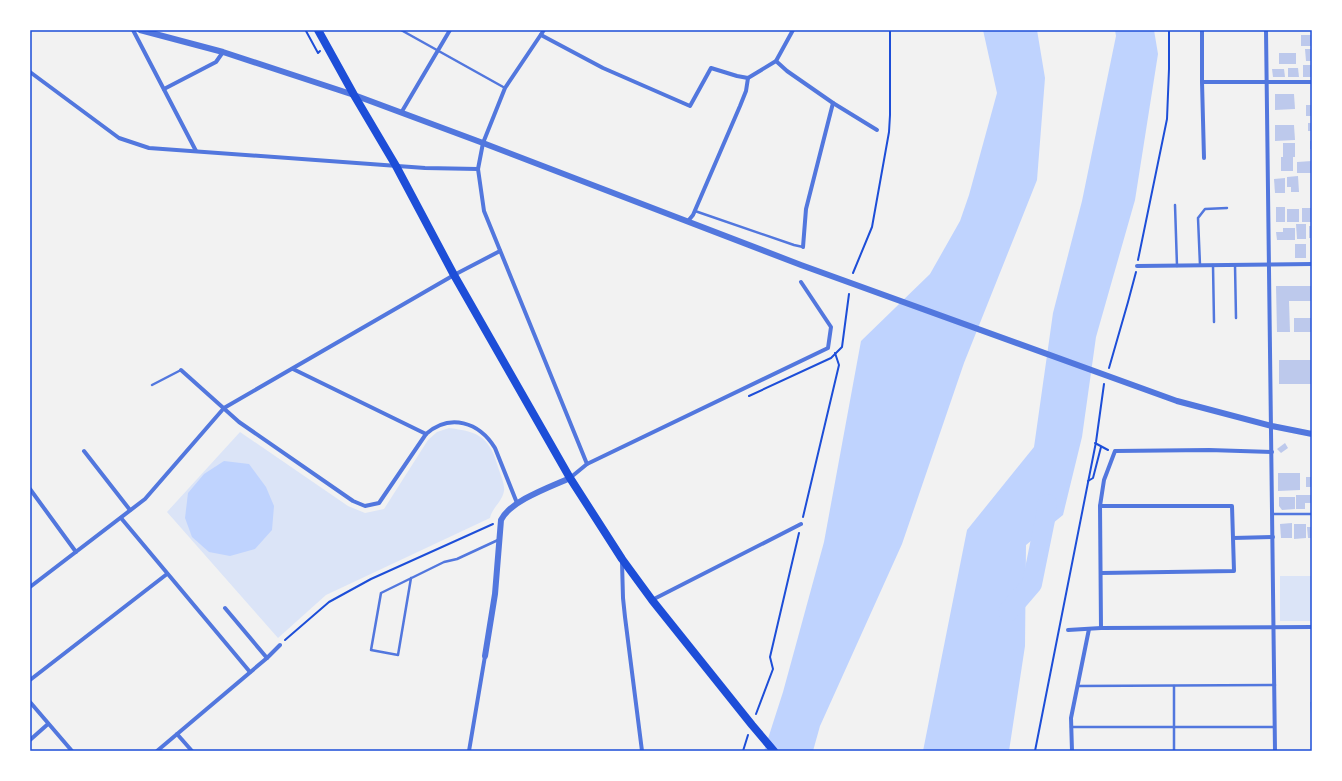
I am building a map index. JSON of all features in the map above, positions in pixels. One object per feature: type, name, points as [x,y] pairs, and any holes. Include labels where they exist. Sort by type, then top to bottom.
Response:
[{"type":"main road","points":[[318,30],[396,166],[454,275],[570,478],[622,559],[652,600],[753,727],[774,751]]},
{"type":"street","points":[[133,30],[196,151]]},
{"type":"street","points":[[140,30],[224,52],[354,95],[861,286],[1177,401],[1272,426],[1312,434]]},
{"type":"street","points":[[401,113],[450,30]]},
{"type":"street","points":[[544,30],[505,88],[483,143],[478,169],[484,211],[587,464]]},
{"type":"street","points":[[541,35],[603,68],[690,106],[711,68],[748,78],[776,61],[793,30]]},
{"type":"street","points":[[1202,30],[1204,158]]},
{"type":"street","points":[[1266,30],[1276,751]]},
{"type":"street","points":[[164,89],[216,62],[224,52]]},
{"type":"street","points":[[776,61],[787,71],[833,103],[877,130]]},
{"type":"street","points":[[30,72],[119,138],[149,148],[425,168],[478,169]]},
{"type":"street","points":[[688,221],[695,211],[742,101],[746,91],[748,78]]},
{"type":"street","points":[[1202,82],[1312,82]]},
{"type":"street","points":[[803,247],[806,209],[833,103]]},
{"type":"street","points":[[30,587],[145,499],[224,408],[454,275],[500,251]]},
{"type":"street","points":[[1137,266],[1177,267],[1312,264]]},
{"type":"street","points":[[469,751],[495,594],[501,520],[504,515],[517,503],[570,478],[587,464],[828,348],[831,327],[802,282]]},
{"type":"street","points":[[293,369],[426,434]]},
{"type":"street","points":[[181,370],[239,422],[353,501],[365,506],[379,503],[426,434],[433,428],[442,424],[454,422],[475,427],[483,432],[490,440],[495,448],[517,503]]},
{"type":"street","points":[[1101,628],[1100,506],[1104,480],[1115,451],[1208,450],[1272,452]]},
{"type":"street","points":[[84,451],[130,510]]},
{"type":"street","points":[[30,489],[76,552]]},
{"type":"street","points":[[1100,506],[1232,506],[1234,571],[1101,573]]},
{"type":"street","points":[[121,518],[250,672]]},
{"type":"street","points":[[652,600],[801,524]]},
{"type":"street","points":[[1233,538],[1272,537]]},
{"type":"street","points":[[622,559],[623,598],[642,751]]},
{"type":"street","points":[[30,680],[167,574]]},
{"type":"street","points":[[225,608],[267,658]]},
{"type":"street","points":[[1068,630],[1101,628],[1312,627]]},
{"type":"street","points":[[1072,751],[1071,718],[1089,629]]},
{"type":"street","points":[[157,751],[267,658],[280,645]]},
{"type":"street","points":[[30,702],[72,751]]},
{"type":"street","points":[[30,740],[48,724]]},
{"type":"street","points":[[177,734],[192,751]]},
{"type":"lane","points":[[401,30],[505,88]]},
{"type":"lane","points":[[1175,206],[1177,267]]},
{"type":"lane","points":[[1200,266],[1198,218],[1205,210],[1227,208]]},
{"type":"lane","points":[[695,211],[803,247]]},
{"type":"lane","points":[[1213,266],[1214,322]]},
{"type":"lane","points":[[1235,266],[1236,318]]},
{"type":"lane","points":[[152,385],[181,370]]},
{"type":"lane","points":[[1272,514],[1312,514]]},
{"type":"lane","points":[[411,578],[398,655],[371,650],[381,593],[411,578],[444,562],[457,559],[499,540]]},
{"type":"lane","points":[[1078,686],[1275,685]]},
{"type":"lane","points":[[1174,686],[1174,751]]},
{"type":"lane","points":[[1071,727],[1275,726]]},
{"type":"path","points":[[853,273],[872,227],[889,132],[890,30]]},
{"type":"path","points":[[1108,370],[1137,266],[1167,120],[1169,30]]},
{"type":"path","points":[[306,31],[318,52]]},
{"type":"path","points":[[743,751],[753,727],[772,669],[770,657],[839,365],[835,353]]},
{"type":"path","points":[[1035,751],[1096,443],[1104,384]]},
{"type":"path","points":[[1096,443],[1102,447],[1115,451]]},
{"type":"path","points":[[1088,481],[1093,478],[1102,447]]},
{"type":"path","points":[[280,645],[329,602],[372,579],[501,520]]},
{"type":"shaded area","points":[[449,428],[469,432],[483,438],[492,450],[502,478],[504,491],[490,518],[326,595],[278,638],[167,512],[240,432],[348,506],[365,513],[384,509],[428,440],[437,432]]},
{"type":"shaded area","points":[[1280,576],[1312,576],[1312,621],[1280,621]]},
{"type":"water","points":[[983,30],[1037,30],[1045,78],[1037,180],[964,363],[902,544],[820,726],[813,751],[764,751],[783,692],[824,542],[861,341],[930,274],[960,221],[969,195],[997,93]]},
{"type":"water","points":[[1115,30],[1154,30],[1158,54],[1135,200],[1096,337],[1082,437],[1063,515],[1026,545],[1025,646],[1009,751],[923,751],[967,530],[1034,447],[1053,313],[1082,201],[1116,36]]},
{"type":"water","points":[[224,461],[249,464],[266,487],[274,506],[272,530],[255,549],[230,556],[209,552],[192,537],[185,518],[188,493],[204,474]]},
{"type":"building","points":[[1301,35],[1312,35],[1312,46],[1301,46]]},
{"type":"building","points":[[1305,49],[1312,49],[1312,61],[1306,61]]},
{"type":"building","points":[[1279,53],[1296,53],[1296,64],[1279,64]]},
{"type":"building","points":[[1303,65],[1312,65],[1312,77],[1303,77]]},
{"type":"building","points":[[1288,68],[1298,68],[1299,77],[1288,77]]},
{"type":"building","points":[[1272,69],[1284,69],[1285,77],[1273,77]]},
{"type":"building","points":[[1275,94],[1294,94],[1295,109],[1275,110]]},
{"type":"building","points":[[1306,105],[1312,105],[1312,116],[1306,116]]},
{"type":"building","points":[[1308,123],[1312,123],[1312,131],[1308,131]]},
{"type":"building","points":[[1275,125],[1294,125],[1295,140],[1275,141]]},
{"type":"building","points":[[1310,141],[1312,141],[1312,149],[1310,149]]},
{"type":"building","points":[[1283,143],[1295,143],[1293,171],[1281,171]]},
{"type":"building","points":[[1312,161],[1312,173],[1297,173],[1297,162]]},
{"type":"building","points":[[1298,176],[1299,192],[1291,192],[1291,187],[1287,187],[1287,177]]},
{"type":"building","points":[[1285,178],[1285,193],[1275,193],[1274,179]]},
{"type":"building","points":[[1276,207],[1285,207],[1285,222],[1276,222]]},
{"type":"building","points":[[1302,208],[1312,208],[1312,222],[1302,222]]},
{"type":"building","points":[[1287,209],[1299,209],[1299,222],[1287,222]]},
{"type":"building","points":[[1296,224],[1306,224],[1306,239],[1297,239]]},
{"type":"building","points":[[1309,226],[1312,226],[1312,238],[1309,238]]},
{"type":"building","points":[[1283,228],[1295,228],[1295,240],[1277,240],[1276,232],[1283,232]]},
{"type":"building","points":[[1295,244],[1306,244],[1306,258],[1295,258]]},
{"type":"building","points":[[1276,286],[1312,286],[1312,301],[1289,301],[1290,332],[1277,332]]},
{"type":"building","points":[[1294,318],[1312,318],[1312,332],[1294,332]]},
{"type":"building","points":[[1279,360],[1312,360],[1312,384],[1279,384]]},
{"type":"building","points":[[1285,443],[1288,448],[1281,453],[1277,449]]},
{"type":"building","points":[[1278,473],[1300,473],[1300,490],[1278,491]]},
{"type":"building","points":[[1306,477],[1312,477],[1312,487],[1306,487]]},
{"type":"building","points":[[1296,495],[1312,495],[1312,503],[1305,503],[1305,509],[1296,509]]},
{"type":"building","points":[[1279,497],[1295,497],[1295,509],[1282,510],[1279,506]]},
{"type":"building","points":[[1292,523],[1292,538],[1281,538],[1280,524]]},
{"type":"building","points":[[1294,524],[1306,524],[1306,538],[1294,539]]},
{"type":"building","points":[[1307,527],[1312,527],[1312,538],[1308,538]]},
{"type":"building","points":[[1310,702],[1312,702],[1312,714],[1311,714]]},
{"type":"waterway","points":[[1008,612],[1032,584],[1047,504]]}]
